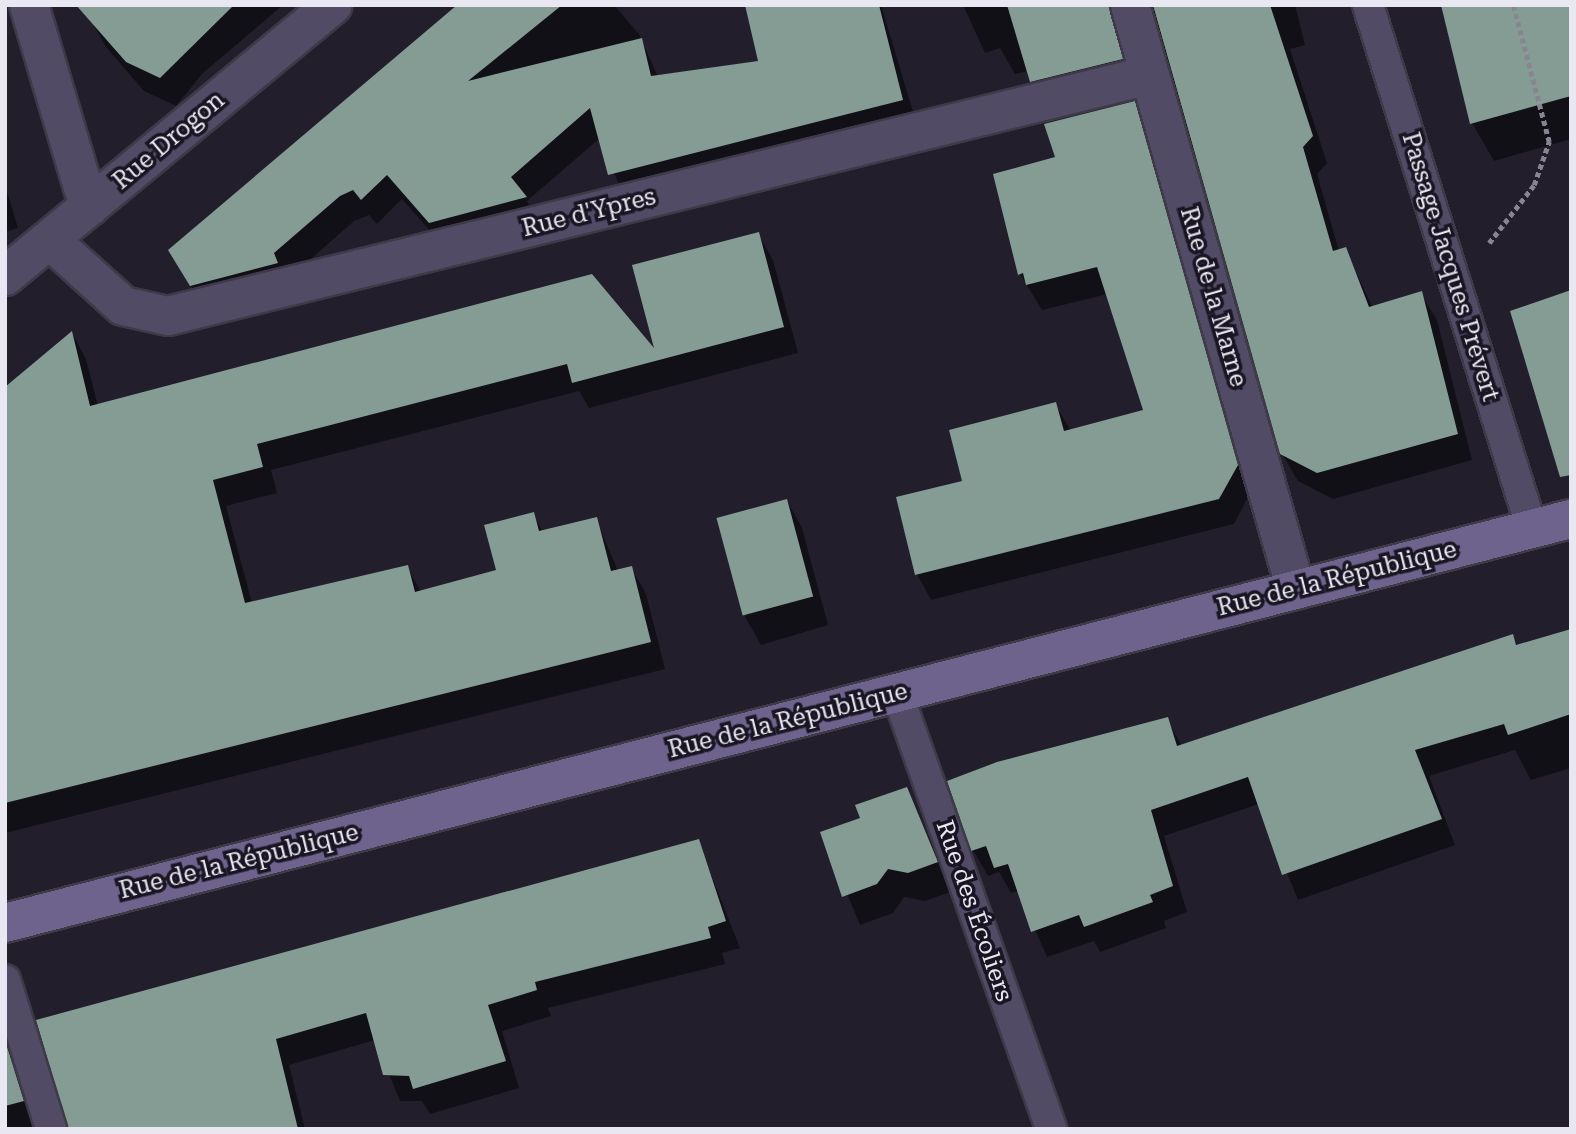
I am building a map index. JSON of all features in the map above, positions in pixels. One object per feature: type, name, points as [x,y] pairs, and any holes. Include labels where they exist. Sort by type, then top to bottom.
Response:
[{"type":"street","points":[[29,5],[89,207]]},
{"type":"street","name":"Rue Drogon","points":[[5,276],[333,5]]},
{"type":"street","name":"Rue de la Marne","points":[[1130,5],[1296,590]]},
{"type":"street","name":"Rue d'Ypres","points":[[50,240],[123,306],[169,316],[1150,75]]},
{"type":"street","name":"Rue de la République","points":[[5,923],[1571,519]]},
{"type":"lane","name":"Passage Jacques Prévert","points":[[1368,5],[1532,529]]},
{"type":"lane","name":"Rue des Écoliers","points":[[897,693],[1051,1129]]},
{"type":"lane","points":[[5,980],[51,1129]]},
{"type":"path","points":[[1483,253],[1534,185],[1549,142],[1513,5]]},
{"type":"building","points":[[76,5],[234,5],[160,78],[126,62]]},
{"type":"building","points":[[457,5],[562,5],[468,81],[642,38],[651,76],[758,61],[745,5],[879,5],[903,100],[608,175],[590,108],[511,177],[527,197],[429,223],[387,175],[361,200],[353,190],[340,196],[274,253],[278,263],[190,286],[168,250]]},
{"type":"building","points":[[1007,5],[1109,5],[1123,59],[1030,82]]},
{"type":"building","points":[[1153,5],[1270,5],[1313,136],[1303,147],[1333,251],[1346,247],[1369,307],[1422,291],[1458,434],[1317,473],[1280,454]]},
{"type":"building","points":[[1441,5],[1571,5],[1571,96],[1470,124]]},
{"type":"building","points":[[1135,101],[1238,465],[1219,499],[915,575],[896,497],[962,481],[949,430],[1056,402],[1064,431],[1143,410],[1097,267],[1026,285],[1023,273],[1018,275],[993,174],[1055,157],[1044,124]]},
{"type":"building","points":[[759,232],[784,327],[572,383],[567,364],[257,444],[263,467],[213,480],[245,603],[408,565],[415,592],[496,570],[484,525],[534,512],[539,531],[597,517],[611,571],[632,566],[651,642],[5,803],[5,387],[72,331],[90,406],[592,274],[654,348],[632,265]]},
{"type":"building","points":[[1571,290],[1571,475],[1560,477],[1510,311]]},
{"type":"building","points":[[787,499],[813,597],[743,615],[716,518]]},
{"type":"building","points":[[1571,629],[1571,714],[1508,735],[1504,724],[1415,750],[1442,819],[1282,875],[1248,777],[1151,810],[1173,886],[1150,895],[1153,902],[1084,927],[1079,915],[1031,932],[1008,864],[994,868],[986,846],[971,851],[947,781],[997,762],[1168,717],[1177,746],[1513,634],[1516,645]]},
{"type":"building","points":[[907,787],[938,862],[908,873],[888,869],[877,884],[842,897],[820,832],[860,818],[855,805]]},
{"type":"building","points":[[699,839],[726,921],[708,927],[711,938],[535,982],[537,990],[488,1005],[506,1061],[413,1089],[409,1076],[383,1075],[366,1013],[276,1039],[298,1129],[68,1129],[36,1020]]},
{"type":"building","points":[[5,1040],[24,1101],[5,1106]]}]
